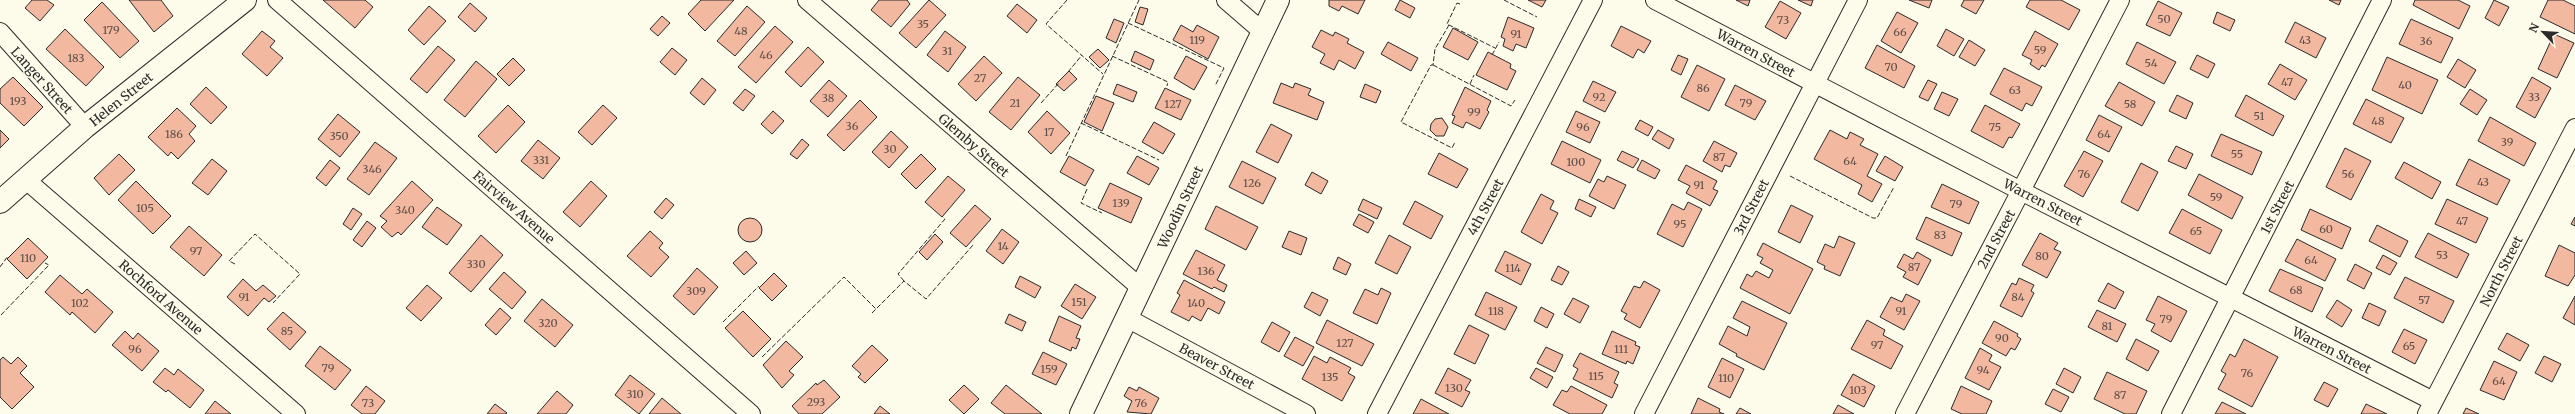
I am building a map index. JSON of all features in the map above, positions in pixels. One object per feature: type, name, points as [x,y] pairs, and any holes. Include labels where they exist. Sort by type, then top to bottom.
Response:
[{"type":"main road","name":"Helen Street","points":[[0,202],[85,127],[245,0]]},
{"type":"main road","name":"Woodin Street","points":[[1081,414],[1142,289],[1278,0]]},
{"type":"street","name":"Fairview Avenue","points":[[277,0],[750,414]]},
{"type":"street","name":"Glemby Street","points":[[807,0],[1142,289]]},
{"type":"street","points":[[1226,0],[1263,32]]},
{"type":"street","name":"4th Street","points":[[1377,414],[1593,0]]},
{"type":"street","name":"Warren Street","points":[[1655,0],[2231,299],[2430,408]]},
{"type":"street","name":"3rd Street","points":[[1644,414],[1858,0]]},
{"type":"street","name":"2nd Street","points":[[1905,414],[2120,0]]},
{"type":"street","name":"1st Street","points":[[2171,414],[2231,299],[2382,0]]},
{"type":"street","name":"Langer Street","points":[[0,32],[85,127]]},
{"type":"street","name":"North Street","points":[[2430,408],[2575,128]]},
{"type":"street","name":"Rochford Avenue","points":[[26,179],[296,414]]},
{"type":"street","name":"Beaver Street","points":[[1127,318],[1306,414]]},
{"type":"building","points":[[32,0],[47,0],[54,5],[40,21],[25,8]]},
{"type":"building","points":[[129,0],[161,0],[173,16],[154,32]]},
{"type":"building","points":[[323,0],[365,0],[373,7],[355,28]]},
{"type":"building","points":[[701,0],[734,0],[705,31],[688,14]]},
{"type":"building","points":[[879,0],[907,0],[910,4],[891,27],[871,10]]},
{"type":"building","points":[[929,0],[946,15],[916,48],[899,33]]},
{"type":"building","points":[[1329,0],[1365,0],[1358,14],[1342,6],[1339,11],[1329,6]]},
{"type":"building","points":[[1400,0],[1415,8],[1410,18],[1395,10]]},
{"type":"building","points":[[1528,0],[1546,0],[1542,7]]},
{"type":"building","points":[[1736,0],[1750,0],[1748,6]]},
{"type":"building","points":[[1798,0],[1813,0],[1811,6]]},
{"type":"building","points":[[1909,0],[1932,0],[1929,8]]},
{"type":"building","points":[[1964,0],[1984,0],[1976,14],[1961,6]]},
{"type":"building","points":[[2030,0],[2061,0],[2080,10],[2069,30],[2026,7]]},
{"type":"building","points":[[2329,0],[2341,0],[2339,5]]},
{"type":"building","points":[[2415,0],[2458,0],[2470,6],[2459,29],[2413,5]]},
{"type":"building","points":[[2494,0],[2509,7],[2499,26],[2485,18]]},
{"type":"building","points":[[2548,0],[2563,0],[2575,6],[2575,34],[2540,17]]},
{"type":"building","points":[[1780,1],[1801,13],[1786,39],[1765,27]]},
{"type":"building","points":[[2158,1],[2182,13],[2170,36],[2146,25]]},
{"type":"building","points":[[102,2],[139,41],[120,58],[84,20]]},
{"type":"building","points":[[470,3],[487,18],[475,32],[458,17]]},
{"type":"building","points":[[1017,4],[1037,20],[1027,33],[1007,16]]},
{"type":"building","points":[[429,6],[446,21],[424,45],[408,30]]},
{"type":"building","points":[[747,6],[765,22],[735,56],[717,41]]},
{"type":"building","points":[[1140,7],[1148,9],[1143,25],[1135,22]]},
{"type":"building","points":[[1897,12],[1918,23],[1901,53],[1881,41]]},
{"type":"building","points":[[2217,12],[2235,20],[2230,31],[2213,23]]},
{"type":"building","points":[[662,16],[670,23],[658,36],[650,29]]},
{"type":"building","points":[[1508,17],[1534,28],[1526,48],[1516,44],[1513,51],[1503,46],[1505,39],[1501,37]]},
{"type":"building","points":[[1114,19],[1124,23],[1116,43],[1106,38]]},
{"type":"building","points":[[2411,19],[2453,38],[2441,63],[2399,44]]},
{"type":"building","points":[[2295,22],[2326,38],[2316,58],[2285,42]]},
{"type":"building","points":[[1181,25],[1193,32],[1197,25],[1219,37],[1208,59],[1173,40]]},
{"type":"building","points":[[775,26],[793,42],[756,83],[738,67]]},
{"type":"building","points":[[1621,26],[1651,41],[1644,53],[1638,49],[1633,58],[1611,46]]},
{"type":"building","points":[[1453,28],[1478,42],[1468,60],[1443,47]]},
{"type":"building","points":[[65,29],[104,67],[86,86],[46,49]]},
{"type":"building","points":[[1946,29],[1964,39],[1954,56],[1937,46]]},
{"type":"building","points":[[1321,30],[1333,36],[1335,32],[1349,39],[1347,43],[1364,52],[1355,69],[1339,60],[1334,70],[1320,63],[1325,54],[1312,47]]},
{"type":"building","points":[[262,31],[275,41],[270,47],[283,58],[267,76],[242,54]]},
{"type":"building","points":[[945,31],[966,47],[948,72],[927,55]]},
{"type":"building","points":[[2035,31],[2058,44],[2045,67],[2042,65],[2039,70],[2030,64],[2032,60],[2022,55]]},
{"type":"building","points":[[2554,34],[2574,43],[2557,78],[2538,69]]},
{"type":"building","points":[[1969,40],[1985,50],[1975,66],[1959,57]]},
{"type":"building","points":[[1388,42],[1418,58],[1411,71],[1381,54]]},
{"type":"building","points":[[2137,42],[2176,62],[2164,84],[2126,64]]},
{"type":"building","points":[[1877,45],[1915,66],[1904,88],[1865,68]]},
{"type":"building","points":[[438,46],[455,60],[427,93],[410,79]]},
{"type":"building","points":[[808,47],[824,62],[801,87],[785,72]]},
{"type":"building","points":[[672,48],[687,60],[675,75],[660,62]]},
{"type":"building","points":[[1098,49],[1109,60],[1100,68],[1089,57]]},
{"type":"building","points":[[1135,51],[1154,60],[1150,70],[1131,61]]},
{"type":"building","points":[[1488,52],[1511,64],[1510,68],[1516,71],[1507,90],[1476,75]]},
{"type":"building","points":[[1678,55],[1688,59],[1681,75],[1671,70]]},
{"type":"building","points":[[2197,55],[2215,64],[2208,78],[2190,69]]},
{"type":"building","points":[[984,56],[1002,73],[976,101],[958,84]]},
{"type":"building","points":[[1186,56],[1207,67],[1194,90],[1174,78]]},
{"type":"building","points":[[2387,57],[2438,80],[2422,114],[2372,90]]},
{"type":"building","points":[[513,58],[525,70],[509,86],[497,74]]},
{"type":"building","points":[[2458,59],[2476,70],[2465,88],[2447,77]]},
{"type":"building","points":[[476,61],[497,79],[465,117],[444,100]]},
{"type":"building","points":[[2280,64],[2307,80],[2295,100],[2268,84]]},
{"type":"building","points":[[1697,65],[1725,79],[1709,111],[1681,97]]},
{"type":"building","points":[[2004,68],[2042,87],[2032,106],[2026,103],[2022,111],[1990,94]]},
{"type":"building","points":[[1069,71],[1077,79],[1064,91],[1056,84]]},
{"type":"building","points":[[13,77],[43,107],[24,126],[0,103],[0,89]]},
{"type":"building","points":[[1018,77],[1040,95],[1011,130],[989,112]]},
{"type":"building","points":[[2532,77],[2551,88],[2535,118],[2516,107]]},
{"type":"building","points":[[702,78],[716,90],[704,105],[690,93]]},
{"type":"building","points":[[829,80],[847,96],[828,117],[810,101]]},
{"type":"building","points":[[1928,80],[1937,84],[1928,101],[1919,97]]},
{"type":"building","points":[[1593,81],[1616,92],[1605,112],[1583,101]]},
{"type":"building","points":[[2119,82],[2155,102],[2142,126],[2105,106]]},
{"type":"building","points":[[1281,83],[1293,88],[1295,83],[1311,89],[1308,95],[1324,102],[1317,120],[1273,103]]},
{"type":"building","points":[[1117,84],[1137,92],[1133,102],[1113,94]]},
{"type":"building","points":[[1365,84],[1381,91],[1376,103],[1360,97]]},
{"type":"building","points":[[1735,85],[1766,101],[1755,120],[1725,105]]},
{"type":"building","points":[[206,87],[227,107],[211,124],[190,104]]},
{"type":"building","points":[[1465,87],[1491,101],[1487,110],[1489,112],[1480,129],[1466,122],[1463,128],[1452,123],[1455,116],[1452,115]]},
{"type":"building","points":[[1165,88],[1191,100],[1181,120],[1155,108]]},
{"type":"building","points":[[745,89],[755,96],[743,111],[733,103]]},
{"type":"building","points":[[2470,89],[2487,100],[2477,115],[2460,104]]},
{"type":"building","points":[[1942,92],[1958,99],[1949,116],[1934,109]]},
{"type":"building","points":[[2177,95],[2193,103],[2186,119],[2169,111]]},
{"type":"building","points":[[2246,95],[2284,116],[2273,136],[2235,116]]},
{"type":"building","points":[[1096,96],[1114,103],[1102,131],[1084,122]]},
{"type":"building","points":[[2366,99],[2404,118],[2391,143],[2353,124]]},
{"type":"building","points":[[860,100],[877,117],[844,151],[827,135]]},
{"type":"building","points":[[508,105],[525,122],[496,153],[478,136]]},
{"type":"building","points":[[603,105],[617,118],[592,145],[578,132]]},
{"type":"building","points":[[1985,105],[2020,124],[2012,138],[2009,137],[2003,148],[1971,131]]},
{"type":"building","points":[[177,108],[196,126],[189,134],[195,141],[178,159],[171,152],[168,156],[148,137]]},
{"type":"building","points":[[773,111],[784,121],[772,134],[761,124]]},
{"type":"building","points":[[1047,111],[1070,133],[1051,154],[1028,132]]},
{"type":"building","points":[[1576,111],[1600,122],[1590,143],[1566,132]]},
{"type":"building","points":[[338,114],[360,132],[340,157],[318,139]]},
{"type":"building","points":[[2099,115],[2122,127],[2109,152],[2086,140]]},
{"type":"building","points":[[2490,117],[2536,143],[2524,166],[2478,141]]},
{"type":"building","points":[[1442,118],[1448,127],[1444,136],[1436,136],[1430,130],[1431,124],[1435,119]]},
{"type":"building","points":[[1640,120],[1653,127],[1648,136],[1635,129]]},
{"type":"building","points":[[1154,122],[1175,134],[1163,154],[1142,142]]},
{"type":"building","points":[[1271,124],[1292,135],[1278,163],[1256,152]]},
{"type":"building","points":[[0,130],[9,139],[0,148]]},
{"type":"building","points":[[1658,130],[1674,139],[1669,149],[1652,139]]},
{"type":"building","points":[[1830,130],[1847,139],[1850,132],[1864,139],[1860,145],[1878,154],[1867,176],[1882,184],[1872,202],[1858,194],[1862,185],[1814,159]]},
{"type":"building","points":[[891,131],[908,147],[889,168],[872,152]]},
{"type":"building","points":[[2221,134],[2262,152],[2252,175],[2211,156]]},
{"type":"building","points":[[802,139],[809,145],[797,159],[790,154]]},
{"type":"building","points":[[538,140],[560,158],[543,179],[521,161]]},
{"type":"building","points":[[1562,141],[1601,160],[1590,183],[1551,164]]},
{"type":"building","points":[[1714,141],[1737,153],[1730,167],[1725,165],[1722,172],[1703,161]]},
{"type":"building","points":[[375,142],[397,158],[369,195],[347,179]]},
{"type":"building","points":[[2176,146],[2193,154],[2186,169],[2168,161]]},
{"type":"building","points":[[2345,148],[2371,161],[2351,200],[2326,187]]},
{"type":"building","points":[[1622,151],[1639,159],[1633,168],[1617,160]]},
{"type":"building","points":[[2084,151],[2103,161],[2083,197],[2064,186]]},
{"type":"building","points":[[1439,153],[1468,169],[1457,188],[1428,174]]},
{"type":"building","points":[[119,154],[135,170],[109,195],[94,178]]},
{"type":"building","points":[[921,154],[936,169],[916,189],[901,174]]},
{"type":"building","points":[[1069,156],[1094,170],[1085,186],[1060,172]]},
{"type":"building","points":[[1137,156],[1159,168],[1149,185],[1127,173]]},
{"type":"building","points":[[1885,156],[1903,167],[1895,181],[1876,171]]},
{"type":"building","points":[[212,159],[227,171],[208,195],[192,183]]},
{"type":"building","points":[[2469,159],[2510,180],[2497,205],[2456,185]]},
{"type":"building","points":[[330,160],[340,168],[326,186],[316,178]]},
{"type":"building","points":[[1642,160],[1660,170],[1655,179],[1637,170]]},
{"type":"building","points":[[1242,161],[1276,178],[1263,204],[1229,187]]},
{"type":"building","points":[[2404,162],[2441,182],[2432,199],[2395,178]]},
{"type":"building","points":[[2141,163],[2158,172],[2138,211],[2121,202]]},
{"type":"building","points":[[1686,165],[1717,181],[1713,189],[1718,191],[1710,206],[1686,193],[1690,186],[1678,180]]},
{"type":"building","points":[[1312,172],[1328,181],[1321,194],[1305,185]]},
{"type":"building","points":[[2199,174],[2243,197],[2232,219],[2188,195]]},
{"type":"building","points":[[948,176],[965,190],[942,217],[925,202]]},
{"type":"building","points":[[1607,176],[1626,185],[1614,209],[1589,196],[1598,179],[1604,182]]},
{"type":"building","points":[[136,181],[171,216],[153,234],[118,200]]},
{"type":"building","points":[[412,181],[433,200],[401,235],[398,232],[392,237],[381,227],[387,221],[380,216]]},
{"type":"building","points":[[591,181],[607,196],[580,227],[563,212]]},
{"type":"building","points":[[1110,183],[1142,198],[1131,223],[1098,208]]},
{"type":"building","points":[[1942,184],[1979,202],[1969,224],[1931,207]]},
{"type":"building","points":[[1541,194],[1554,201],[1550,209],[1558,213],[1542,244],[1521,232]]},
{"type":"building","points":[[666,198],[674,205],[662,219],[654,212]]},
{"type":"building","points":[[1363,199],[1382,208],[1377,219],[1358,210]]},
{"type":"building","points":[[1579,199],[1596,207],[1591,217],[1575,209]]},
{"type":"building","points":[[2447,199],[2488,218],[2476,243],[2435,224]]},
{"type":"building","points":[[1415,201],[1443,216],[1431,239],[1403,224]]},
{"type":"building","points":[[1688,202],[1702,209],[1683,247],[1657,234],[1672,204],[1684,210]]},
{"type":"building","points":[[975,205],[991,219],[966,247],[950,233]]},
{"type":"building","points":[[1791,205],[1813,216],[1800,243],[1778,232]]},
{"type":"building","points":[[1216,206],[1258,227],[1246,250],[1205,229]]},
{"type":"building","points":[[437,207],[462,225],[447,245],[422,227]]},
{"type":"building","points":[[353,208],[362,214],[351,230],[343,224]]},
{"type":"building","points":[[2182,209],[2222,230],[2210,254],[2169,233]]},
{"type":"building","points":[[2310,209],[2351,228],[2342,249],[2301,230]]},
{"type":"building","points":[[1359,214],[1374,222],[1368,233],[1353,225]]},
{"type":"building","points":[[1926,217],[1962,233],[1952,256],[1916,239]]},
{"type":"building","points":[[2575,217],[2575,226],[2571,224]]},
{"type":"building","points":[[750,218],[758,222],[762,230],[758,238],[750,242],[742,238],[738,230],[742,222]]},
{"type":"building","points":[[367,221],[376,228],[362,247],[353,240]]},
{"type":"building","points":[[2377,225],[2408,241],[2400,257],[2369,241]]},
{"type":"building","points":[[189,226],[222,255],[204,276],[170,247]]},
{"type":"building","points":[[1002,229],[1019,242],[1003,264],[986,251]]},
{"type":"building","points":[[650,231],[663,243],[659,248],[669,257],[651,277],[627,256]]},
{"type":"building","points":[[1289,231],[1307,238],[1301,255],[1282,247]]},
{"type":"building","points":[[2040,233],[2058,243],[2054,249],[2061,252],[2047,278],[2022,265]]},
{"type":"building","points":[[2428,233],[2469,254],[2457,278],[2415,257]]},
{"type":"building","points":[[935,234],[943,242],[927,260],[919,252]]},
{"type":"building","points":[[481,235],[503,255],[471,292],[449,273]]},
{"type":"building","points":[[1389,235],[1411,247],[1397,274],[1375,263]]},
{"type":"building","points":[[1839,236],[1855,243],[1840,276],[1824,269],[1825,266],[1817,262],[1825,244],[1834,248]]},
{"type":"building","points":[[28,238],[48,257],[27,279],[7,259]]},
{"type":"building","points":[[2297,239],[2336,259],[2325,281],[2285,261]]},
{"type":"building","points":[[1763,243],[1813,269],[1790,314],[1740,288],[1747,274],[1752,277],[1756,271],[1769,278],[1773,270],[1760,263],[1763,258],[1757,255]]},
{"type":"building","points":[[2559,245],[2575,253],[2575,275],[2568,286],[2545,276]]},
{"type":"building","points":[[1196,250],[1225,265],[1217,280],[1227,285],[1224,292],[1214,287],[1212,289],[1183,274]]},
{"type":"building","points":[[746,251],[757,263],[744,275],[733,263]]},
{"type":"building","points":[[1505,251],[1531,264],[1521,285],[1495,271]]},
{"type":"building","points":[[1917,252],[1931,260],[1918,285],[1903,277],[1906,272],[1897,267],[1904,254],[1913,259]]},
{"type":"building","points":[[2383,255],[2397,263],[2390,275],[2376,268]]},
{"type":"building","points":[[1338,257],[1351,264],[1346,275],[1333,269]]},
{"type":"building","points":[[2355,264],[2372,273],[2364,289],[2347,280]]},
{"type":"building","points":[[1558,266],[1569,272],[1562,285],[1551,280]]},
{"type":"building","points":[[697,268],[718,287],[694,315],[673,296]]},
{"type":"building","points":[[2280,269],[2323,288],[2312,312],[2269,291]]},
{"type":"building","points":[[504,272],[526,292],[512,309],[489,289]]},
{"type":"building","points":[[774,273],[787,286],[772,301],[759,288]]},
{"type":"building","points":[[60,275],[82,294],[87,289],[113,312],[95,333],[72,312],[70,315],[45,292]]},
{"type":"building","points":[[1020,276],[1041,287],[1035,298],[1015,287]]},
{"type":"building","points":[[2405,277],[2454,301],[2443,323],[2394,298]]},
{"type":"building","points":[[2019,278],[2034,285],[2031,291],[2034,293],[2022,317],[2000,306],[2012,283],[2016,285]]},
{"type":"building","points":[[243,279],[256,291],[263,285],[276,296],[269,302],[264,298],[248,316],[227,297]]},
{"type":"building","points":[[1184,280],[1225,302],[1219,314],[1208,308],[1201,321],[1192,316],[1189,321],[1171,312],[1180,295],[1177,293]]},
{"type":"building","points":[[1644,281],[1660,290],[1640,328],[1624,319],[1627,314],[1621,311],[1634,286],[1640,288]]},
{"type":"building","points":[[2108,283],[2124,292],[2115,309],[2098,301]]},
{"type":"building","points":[[1075,284],[1096,297],[1082,319],[1061,306]]},
{"type":"building","points":[[427,285],[442,298],[421,321],[406,308]]},
{"type":"building","points":[[1381,288],[1391,293],[1377,324],[1353,313],[1365,289],[1378,295]]},
{"type":"building","points":[[1312,292],[1328,300],[1320,316],[1304,307]]},
{"type":"building","points":[[1486,292],[1517,307],[1505,330],[1475,315]]},
{"type":"building","points":[[1906,294],[1920,301],[1904,330],[1880,317],[1891,297],[1902,302]]},
{"type":"building","points":[[2158,296],[2187,311],[2171,342],[2151,331],[2155,324],[2146,320]]},
{"type":"building","points":[[2575,296],[2575,325],[2563,318]]},
{"type":"building","points":[[1573,298],[1589,306],[1580,323],[1564,314]]},
{"type":"building","points":[[542,299],[573,325],[555,347],[524,321]]},
{"type":"building","points":[[2337,300],[2352,310],[2342,327],[2326,317]]},
{"type":"building","points":[[1742,301],[1787,323],[1764,370],[1736,356],[1737,354],[1719,344],[1728,326],[1747,336],[1750,327],[1733,318]]},
{"type":"building","points":[[2369,303],[2386,311],[2379,326],[2362,318]]},
{"type":"building","points":[[1541,307],[1554,314],[1547,328],[1534,321]]},
{"type":"building","points":[[500,308],[511,318],[496,335],[485,325]]},
{"type":"building","points":[[2097,310],[2126,324],[2117,342],[2088,327]]},
{"type":"building","points":[[743,311],[771,339],[753,357],[725,328]]},
{"type":"building","points":[[283,312],[306,332],[290,350],[267,329]]},
{"type":"building","points":[[1009,314],[1026,322],[1022,331],[1005,323]]},
{"type":"building","points":[[1059,316],[1081,326],[1076,338],[1080,339],[1076,349],[1072,347],[1071,351],[1049,341]]},
{"type":"building","points":[[1327,320],[1374,344],[1362,366],[1316,343]]},
{"type":"building","points":[[1867,320],[1885,330],[1883,335],[1903,346],[1891,369],[1851,349]]},
{"type":"building","points":[[1994,321],[2018,334],[2017,336],[2021,339],[2015,350],[2011,348],[2006,356],[1982,343]]},
{"type":"building","points":[[1272,322],[1290,332],[1279,352],[1261,342]]},
{"type":"building","points":[[1469,325],[1489,335],[1475,364],[1454,354]]},
{"type":"building","points":[[2404,329],[2427,340],[2415,364],[2392,352]]},
{"type":"building","points":[[125,331],[133,339],[138,333],[159,351],[142,371],[112,345]]},
{"type":"building","points":[[1612,331],[1636,342],[1635,345],[1640,347],[1633,364],[1627,361],[1626,364],[1602,354]]},
{"type":"building","points":[[2507,333],[2529,345],[2520,361],[2498,349]]},
{"type":"building","points":[[1295,337],[1314,347],[1303,366],[1284,356]]},
{"type":"building","points":[[2136,339],[2159,351],[2148,371],[2126,359]]},
{"type":"building","points":[[2244,339],[2278,357],[2252,407],[2218,389],[2226,374],[2221,371],[2230,354],[2235,357]]},
{"type":"building","points":[[786,341],[803,357],[789,371],[794,375],[782,388],[763,365]]},
{"type":"building","points":[[872,345],[888,360],[865,383],[858,377],[861,374],[852,366]]},
{"type":"building","points":[[320,346],[351,370],[335,390],[305,366]]},
{"type":"building","points":[[1546,347],[1563,355],[1555,372],[1537,363]]},
{"type":"building","points":[[1980,348],[1992,355],[1989,361],[2001,367],[1989,390],[1965,378]]},
{"type":"building","points":[[1043,352],[1067,364],[1056,385],[1032,374]]},
{"type":"building","points":[[1580,353],[1619,372],[1614,383],[1618,385],[1612,398],[1573,379],[1578,369],[1573,366]]},
{"type":"building","points":[[1314,356],[1327,363],[1330,357],[1351,368],[1348,373],[1355,377],[1342,401],[1302,379]]},
{"type":"building","points":[[2544,356],[2561,364],[2552,382],[2535,373]]},
{"type":"building","points":[[3,357],[11,364],[18,357],[27,366],[20,373],[34,387],[12,409],[0,397],[0,360]]},
{"type":"building","points":[[1722,358],[1744,369],[1730,398],[1708,387]]},
{"type":"building","points":[[2494,361],[2517,372],[2504,400],[2480,390]]},
{"type":"building","points":[[165,368],[174,375],[178,369],[204,390],[190,408],[168,390],[166,392],[153,382]]},
{"type":"building","points":[[1448,368],[1471,380],[1465,390],[1470,392],[1462,407],[1435,393]]},
{"type":"building","points":[[1536,368],[1553,377],[1547,388],[1530,378]]},
{"type":"building","points":[[2064,368],[2081,377],[2073,393],[2056,384]]},
{"type":"building","points":[[2107,372],[2147,391],[2136,414],[2125,414],[2094,399]]},
{"type":"building","points":[[1853,374],[1875,386],[1864,407],[1841,395]]},
{"type":"building","points":[[630,375],[655,394],[639,414],[615,395]]},
{"type":"building","points":[[824,380],[840,397],[822,414],[799,414],[792,406],[816,383],[817,385]]},
{"type":"building","points":[[2324,382],[2338,389],[2328,407],[2314,400]]},
{"type":"building","points":[[964,385],[979,399],[964,414],[949,400]]},
{"type":"building","points":[[1006,385],[1042,414],[1005,414],[991,403]]},
{"type":"building","points":[[366,386],[385,401],[375,414],[362,414],[351,405]]},
{"type":"building","points":[[1571,386],[1607,405],[1602,414],[1570,414],[1553,405],[1562,390],[1567,392]]},
{"type":"building","points":[[1961,386],[1992,401],[1986,414],[1962,414],[1951,409]]},
{"type":"building","points":[[1129,387],[1137,391],[1139,387],[1159,398],[1151,414],[1127,412],[1132,401],[1124,396]]},
{"type":"building","points":[[2053,389],[2069,397],[2061,412],[2045,404]]},
{"type":"building","points":[[557,391],[573,405],[566,414],[537,414]]},
{"type":"building","points":[[662,398],[681,414],[649,414]]},
{"type":"building","points":[[1698,398],[1720,409],[1719,412],[1724,414],[1691,414]]},
{"type":"building","points":[[1421,399],[1449,414],[1413,414]]},
{"type":"building","points":[[215,401],[231,414],[205,414]]},
{"type":"building","points":[[2222,402],[2246,414],[2215,414]]},
{"type":"building","points":[[495,404],[507,413],[487,414]]},
{"type":"building","points":[[2366,404],[2387,414],[2361,414]]},
{"type":"building","points":[[1838,405],[1854,414],[1833,414]]},
{"type":"building","points":[[880,406],[890,414],[874,414]]},
{"type":"building","points":[[1740,408],[1751,414],[1736,414]]},
{"type":"building","points":[[2466,408],[2479,414],[2463,414]]},
{"type":"fence","points":[[1067,0],[1046,24],[1103,74]]},
{"type":"fence","points":[[1066,156],[1139,0]]},
{"type":"fence","points":[[1504,0],[1537,17]]},
{"type":"fence","points":[[1460,4],[1457,3],[1447,24],[1495,48]]},
{"type":"fence","points":[[1128,23],[1224,68],[1215,86]]},
{"type":"fence","points":[[1449,25],[1435,49],[1433,65],[1431,65],[1401,122],[1452,148],[1455,142]]},
{"type":"fence","points":[[1492,55],[1499,42]]},
{"type":"fence","points":[[1068,72],[1082,55]]},
{"type":"fence","points":[[1112,56],[1168,82],[1167,86]]},
{"type":"fence","points":[[1433,65],[1511,106],[1515,100]]},
{"type":"fence","points":[[1470,84],[1474,75]]},
{"type":"fence","points":[[1041,103],[1059,83]]},
{"type":"fence","points":[[1081,123],[1159,160]]},
{"type":"fence","points":[[1790,176],[1873,218],[1877,218],[1894,187]]},
{"type":"fence","points":[[1087,189],[1081,203],[1102,213]]},
{"type":"fence","points":[[904,281],[898,274],[945,219],[942,216]]},
{"type":"fence","points":[[235,264],[229,261],[255,234],[300,274],[273,303]]},
{"type":"fence","points":[[872,313],[904,281],[926,299],[973,245]]},
{"type":"fence","points":[[0,267],[8,256]]},
{"type":"fence","points":[[1,315],[49,265],[45,263]]},
{"type":"fence","points":[[762,357],[844,277],[876,309]]},
{"type":"fence","points":[[723,322],[759,286]]}]
